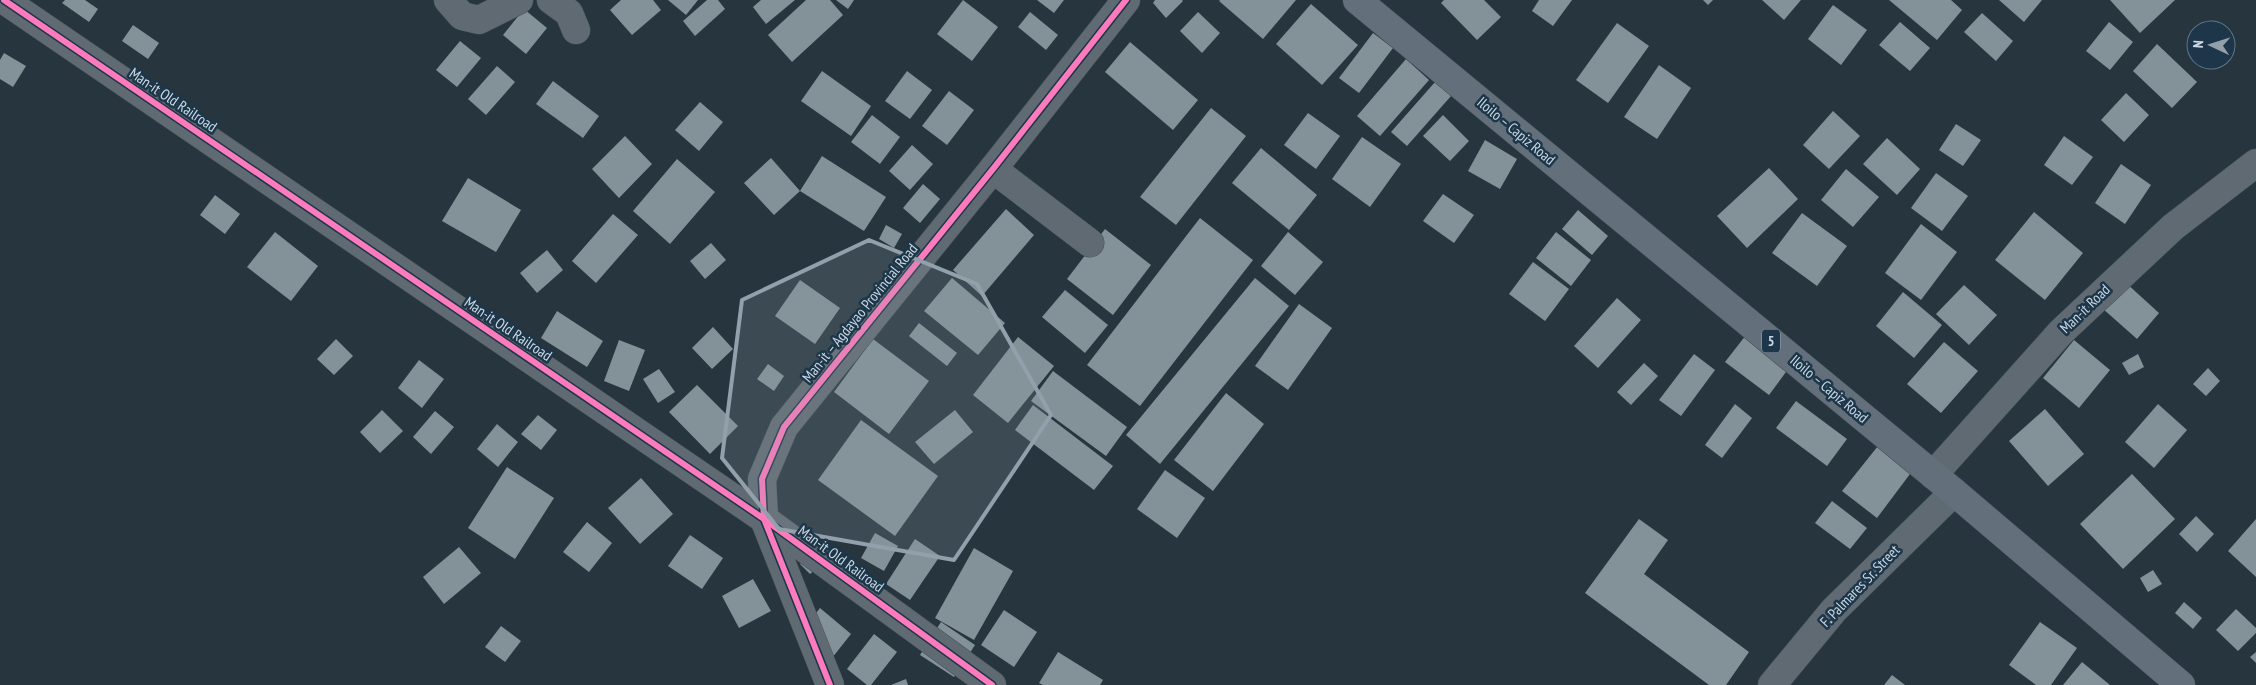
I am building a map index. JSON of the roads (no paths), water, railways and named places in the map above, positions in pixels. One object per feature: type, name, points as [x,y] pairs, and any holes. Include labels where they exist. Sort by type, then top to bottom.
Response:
[{"type":"highway","name":"Iloilo – Capiz Road","points":[[1358,0],[1954,492],[2181,685]]},
{"type":"street","name":"Man-it Old Railroad","points":[[4,0],[764,518],[992,685]]},
{"type":"street","points":[[448,0],[462,16],[479,20],[518,0]]},
{"type":"street","points":[[551,0],[569,13],[576,30]]},
{"type":"street","name":"Man-it – Agdayao Provincial Road","points":[[830,685],[764,518],[762,478],[784,427],[993,170],[1126,0]]},
{"type":"street","name":"Man-it Road","points":[[1933,475],[2061,332],[2173,227],[2256,163]]},
{"type":"street","points":[[993,170],[1090,243]]},
{"type":"street","name":"F. Palmares Sr. Street","points":[[1772,685],[1834,610],[1954,492]]}]
